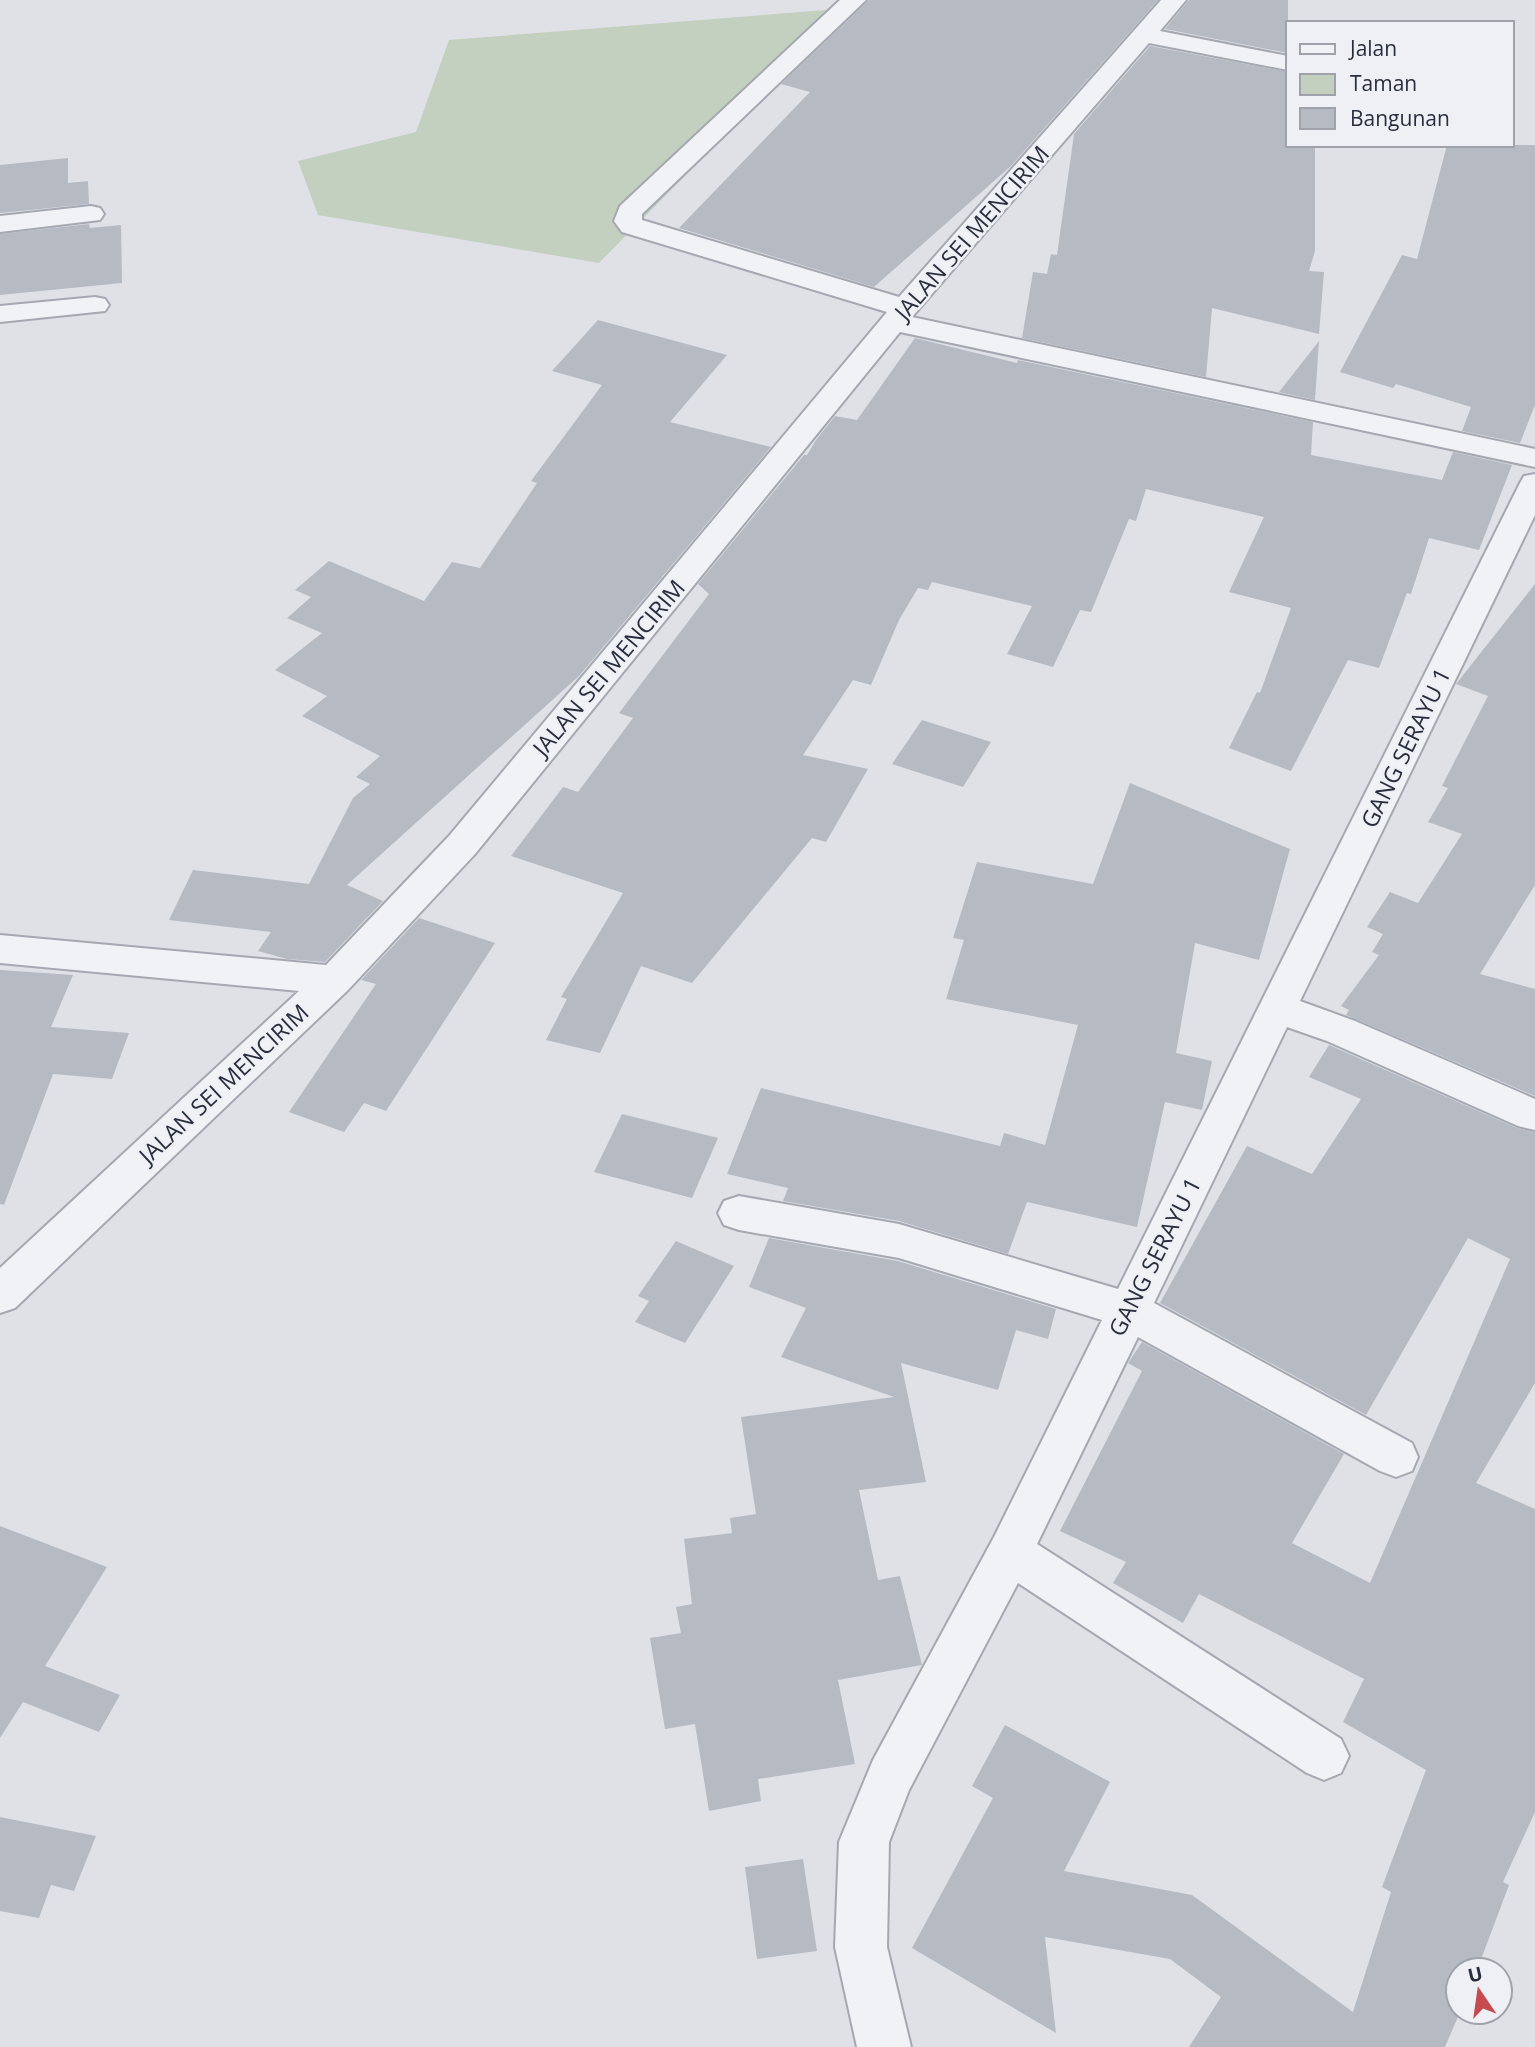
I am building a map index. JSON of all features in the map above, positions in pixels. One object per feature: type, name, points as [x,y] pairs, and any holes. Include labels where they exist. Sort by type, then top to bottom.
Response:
[{"type":"street","points":[[854,0],[629,212],[627,221],[632,226],[899,315],[1535,458]]},
{"type":"street","name":"JALAN SEI MENCIRIM","points":[[0,1295],[335,980],[462,845],[899,315],[1144,35],[1164,2]]},
{"type":"street","points":[[1144,35],[1286,63]]},
{"type":"street","points":[[0,224],[91,214]]},
{"type":"street","points":[[0,314],[95,305]]},
{"type":"street","name":"GANG SERAYU 1","points":[[884,2047],[861,1947],[864,1842],[890,1777],[1010,1552],[1535,483]]},
{"type":"street","points":[[0,949],[335,980]]},
{"type":"street","points":[[1279,1009],[1341,1031],[1532,1115]]},
{"type":"street","points":[[739,1213],[899,1241],[1128,1310],[1396,1457]]},
{"type":"street","points":[[1010,1552],[1324,1756]]},
{"type":"green space","points":[[851,8],[599,263],[318,215],[298,161],[416,132],[449,40]]},
{"type":"building","points":[[869,0],[1158,0],[1011,166],[874,287],[679,228],[810,92],[781,84]]},
{"type":"building","points":[[1189,0],[1288,0],[1286,53],[1165,29]]},
{"type":"building","points":[[1150,46],[1286,72],[1286,147],[1315,147],[1315,251],[1309,271],[1324,272],[1319,334],[1212,308],[1206,377],[1022,338],[1033,272],[1047,274],[1051,254],[1057,255],[1074,134]]},
{"type":"building","points":[[1535,145],[1535,405],[1520,443],[1462,431],[1471,407],[1396,384],[1393,388],[1340,372],[1402,255],[1417,259],[1446,147]]},
{"type":"building","points":[[68,158],[68,183],[88,181],[89,204],[0,213],[0,165]]},
{"type":"building","points":[[89,224],[90,228],[121,225],[122,283],[0,295],[0,234]]},
{"type":"building","points":[[598,320],[727,355],[670,422],[771,447],[579,676],[347,885],[383,901],[325,962],[287,959],[258,951],[271,932],[169,920],[193,870],[309,884],[353,798],[370,784],[356,777],[380,756],[302,716],[327,696],[275,670],[322,633],[287,618],[311,597],[295,590],[329,561],[424,601],[452,562],[480,568],[537,483],[531,481],[602,385],[552,371]]},
{"type":"building","points":[[915,338],[1017,363],[1018,360],[1313,422],[1311,455],[1442,480],[1453,452],[1512,465],[1479,550],[1429,538],[1411,594],[1407,593],[1379,668],[1348,660],[1291,771],[1229,748],[1257,692],[1260,693],[1291,608],[1229,592],[1264,517],[1146,489],[1136,521],[1129,519],[1091,612],[1080,610],[1053,667],[1007,654],[1032,606],[932,582],[928,590],[918,588],[899,620],[871,685],[853,680],[803,755],[868,769],[826,842],[812,838],[692,983],[641,966],[600,1053],[546,1040],[567,999],[561,997],[623,893],[511,856],[563,787],[578,792],[633,718],[619,713],[709,594],[698,584],[804,455],[807,455],[835,416],[857,420]]},
{"type":"building","points":[[1319,341],[1315,400],[1279,392]]},
{"type":"building","points":[[1535,584],[1535,885],[1480,974],[1535,989],[1535,1096],[1346,1015],[1349,1010],[1341,1006],[1379,955],[1372,952],[1383,934],[1367,927],[1390,892],[1418,903],[1462,834],[1428,822],[1448,788],[1442,786],[1488,696],[1456,684]]},
{"type":"building","points":[[922,720],[991,742],[963,787],[892,764]]},
{"type":"building","points":[[1130,783],[1290,849],[1259,960],[1195,943],[1176,1053],[1212,1061],[1202,1110],[1165,1102],[1137,1227],[1027,1202],[1008,1254],[899,1221],[783,1201],[788,1188],[727,1174],[761,1088],[1000,1146],[1004,1133],[1045,1145],[1078,1025],[946,999],[964,940],[953,938],[977,862],[1093,884]]},
{"type":"building","points":[[419,918],[495,943],[386,1111],[364,1103],[344,1132],[289,1112],[376,984],[361,980]]},
{"type":"building","points":[[0,970],[73,975],[51,1027],[129,1033],[112,1079],[53,1074],[4,1205],[0,1204]]},
{"type":"building","points":[[1329,1045],[1517,1128],[1535,1132],[1535,1383],[1476,1483],[1535,1509],[1535,1812],[1503,1882],[1509,1885],[1482,1956],[1444,1956],[1444,2026],[1454,2026],[1445,2047],[1189,2047],[1221,1997],[1170,1959],[1045,1937],[1056,2033],[912,1948],[993,1798],[972,1786],[1005,1725],[1110,1782],[1064,1871],[1192,1895],[1353,2012],[1391,1892],[1382,1887],[1426,1770],[1343,1722],[1364,1679],[1199,1594],[1183,1623],[1113,1583],[1126,1562],[1060,1531],[1142,1371],[1128,1363],[1142,1342],[1344,1454],[1292,1543],[1370,1583],[1510,1259],[1468,1238],[1366,1415],[1160,1303],[1247,1146],[1312,1174],[1361,1099],[1309,1077]]},
{"type":"building","points":[[622,1114],[718,1138],[692,1198],[594,1172]]},
{"type":"building","points":[[769,1238],[898,1261],[1056,1309],[1048,1339],[1016,1330],[998,1390],[901,1363],[926,1482],[859,1490],[878,1580],[900,1576],[922,1665],[838,1680],[855,1764],[758,1779],[761,1801],[709,1811],[695,1724],[665,1729],[650,1638],[681,1633],[676,1607],[692,1604],[684,1539],[732,1533],[730,1518],[756,1514],[741,1417],[894,1397],[781,1357],[806,1308],[749,1287]]},
{"type":"building","points":[[676,1241],[734,1266],[685,1343],[635,1322],[649,1301],[638,1296]]},
{"type":"building","points":[[0,1526],[107,1567],[45,1666],[120,1695],[99,1732],[23,1702],[0,1738]]},
{"type":"building","points":[[0,1817],[96,1836],[74,1891],[51,1885],[39,1918],[0,1911]]},
{"type":"building","points":[[803,1859],[817,1951],[757,1959],[745,1867]]}]
